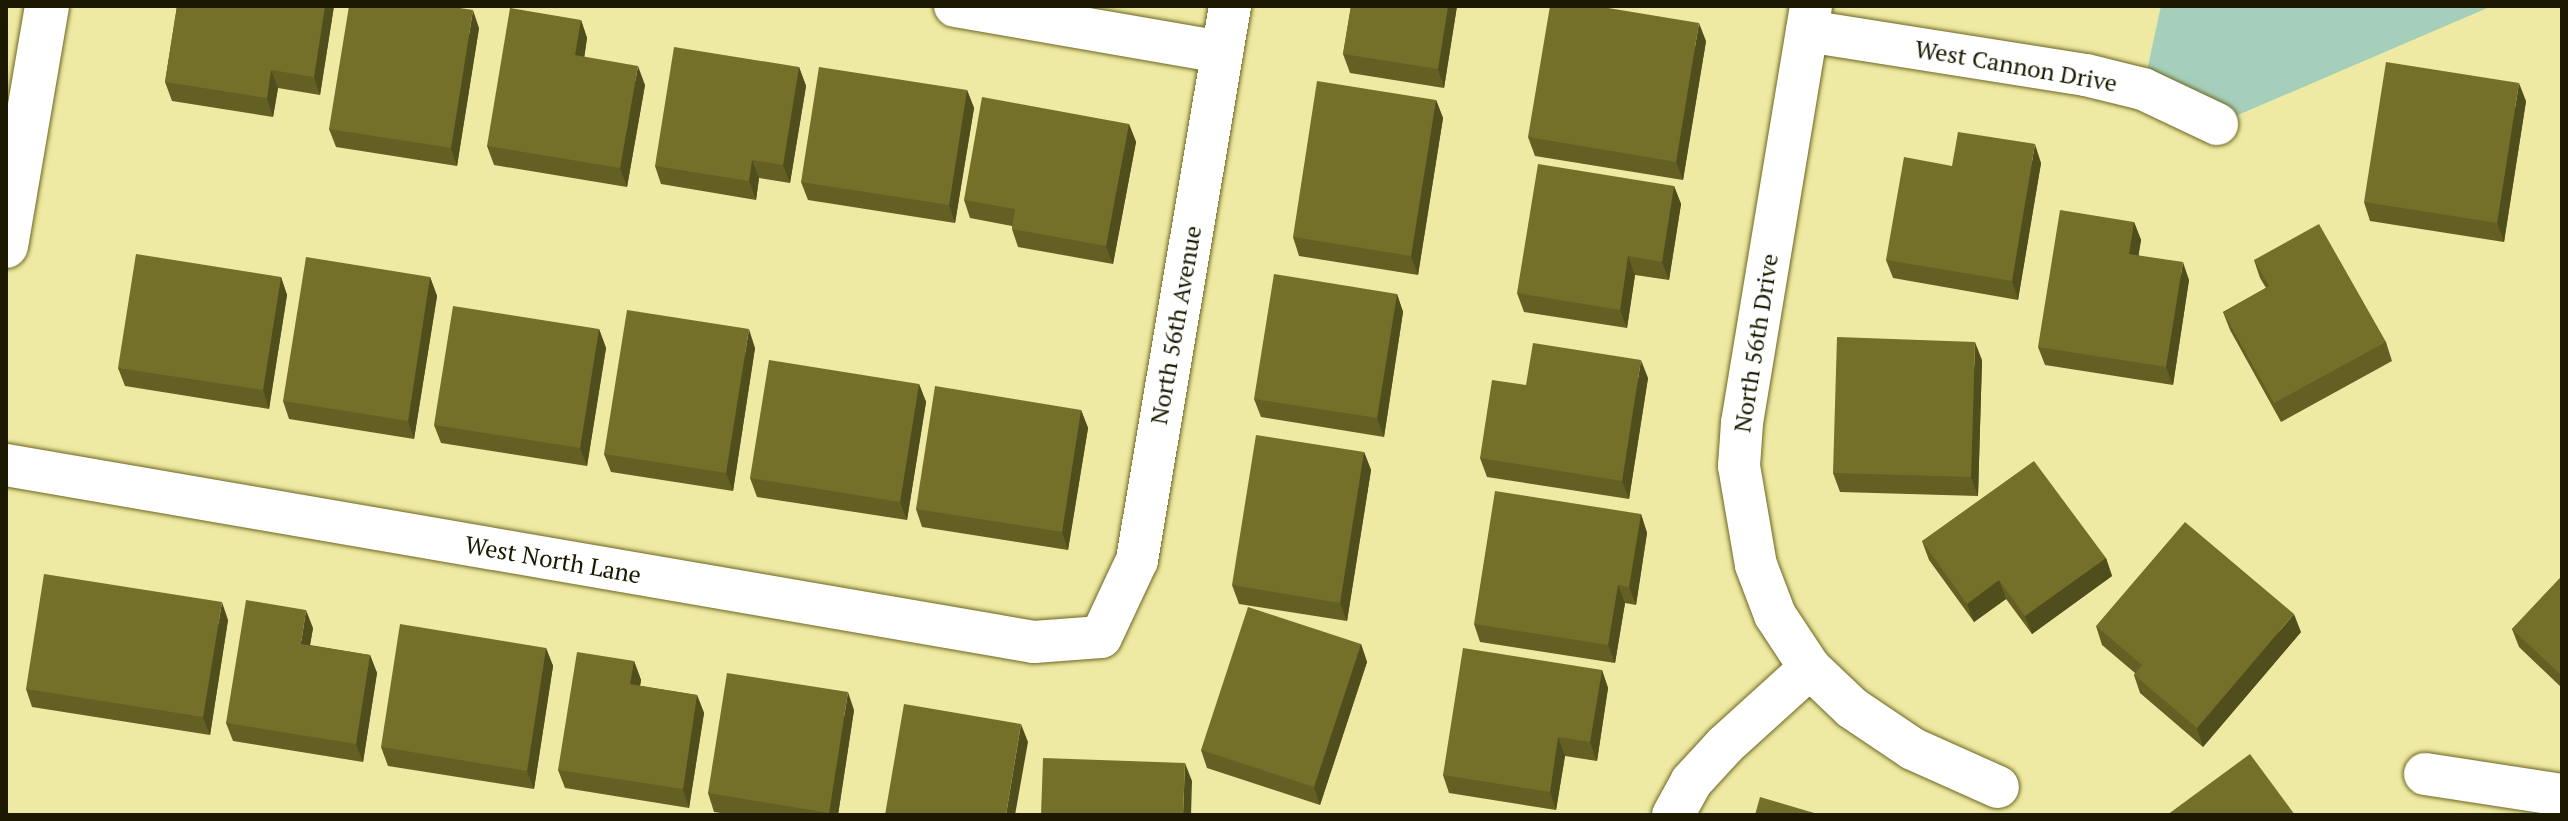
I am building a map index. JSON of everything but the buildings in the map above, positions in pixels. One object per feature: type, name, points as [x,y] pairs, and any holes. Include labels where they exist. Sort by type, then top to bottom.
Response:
[{"type":"street","points":[[6,246],[47,6]]},
{"type":"street","points":[[955,6],[1222,52]]},
{"type":"street","name":"North 56th Avenue","points":[[1101,637],[1137,560],[1230,6]]},
{"type":"street","name":"West Cannon Drive","points":[[1809,19],[2143,89],[2217,124]]},
{"type":"street","name":"North 56th Drive","points":[[1809,19],[1751,360],[1739,466],[1756,565],[1775,615],[1810,668],[1852,708],[1913,749],[1998,787]]},
{"type":"street","name":"West North Lane","points":[[6,465],[1034,642],[1101,637]]},
{"type":"street","points":[[1673,815],[1691,782],[1716,754],[1810,668]]},
{"type":"street","points":[[2425,774],[2562,795]]},
{"type":"green space","points":[[2161,6],[2492,6],[2217,124],[2143,89]]}]
